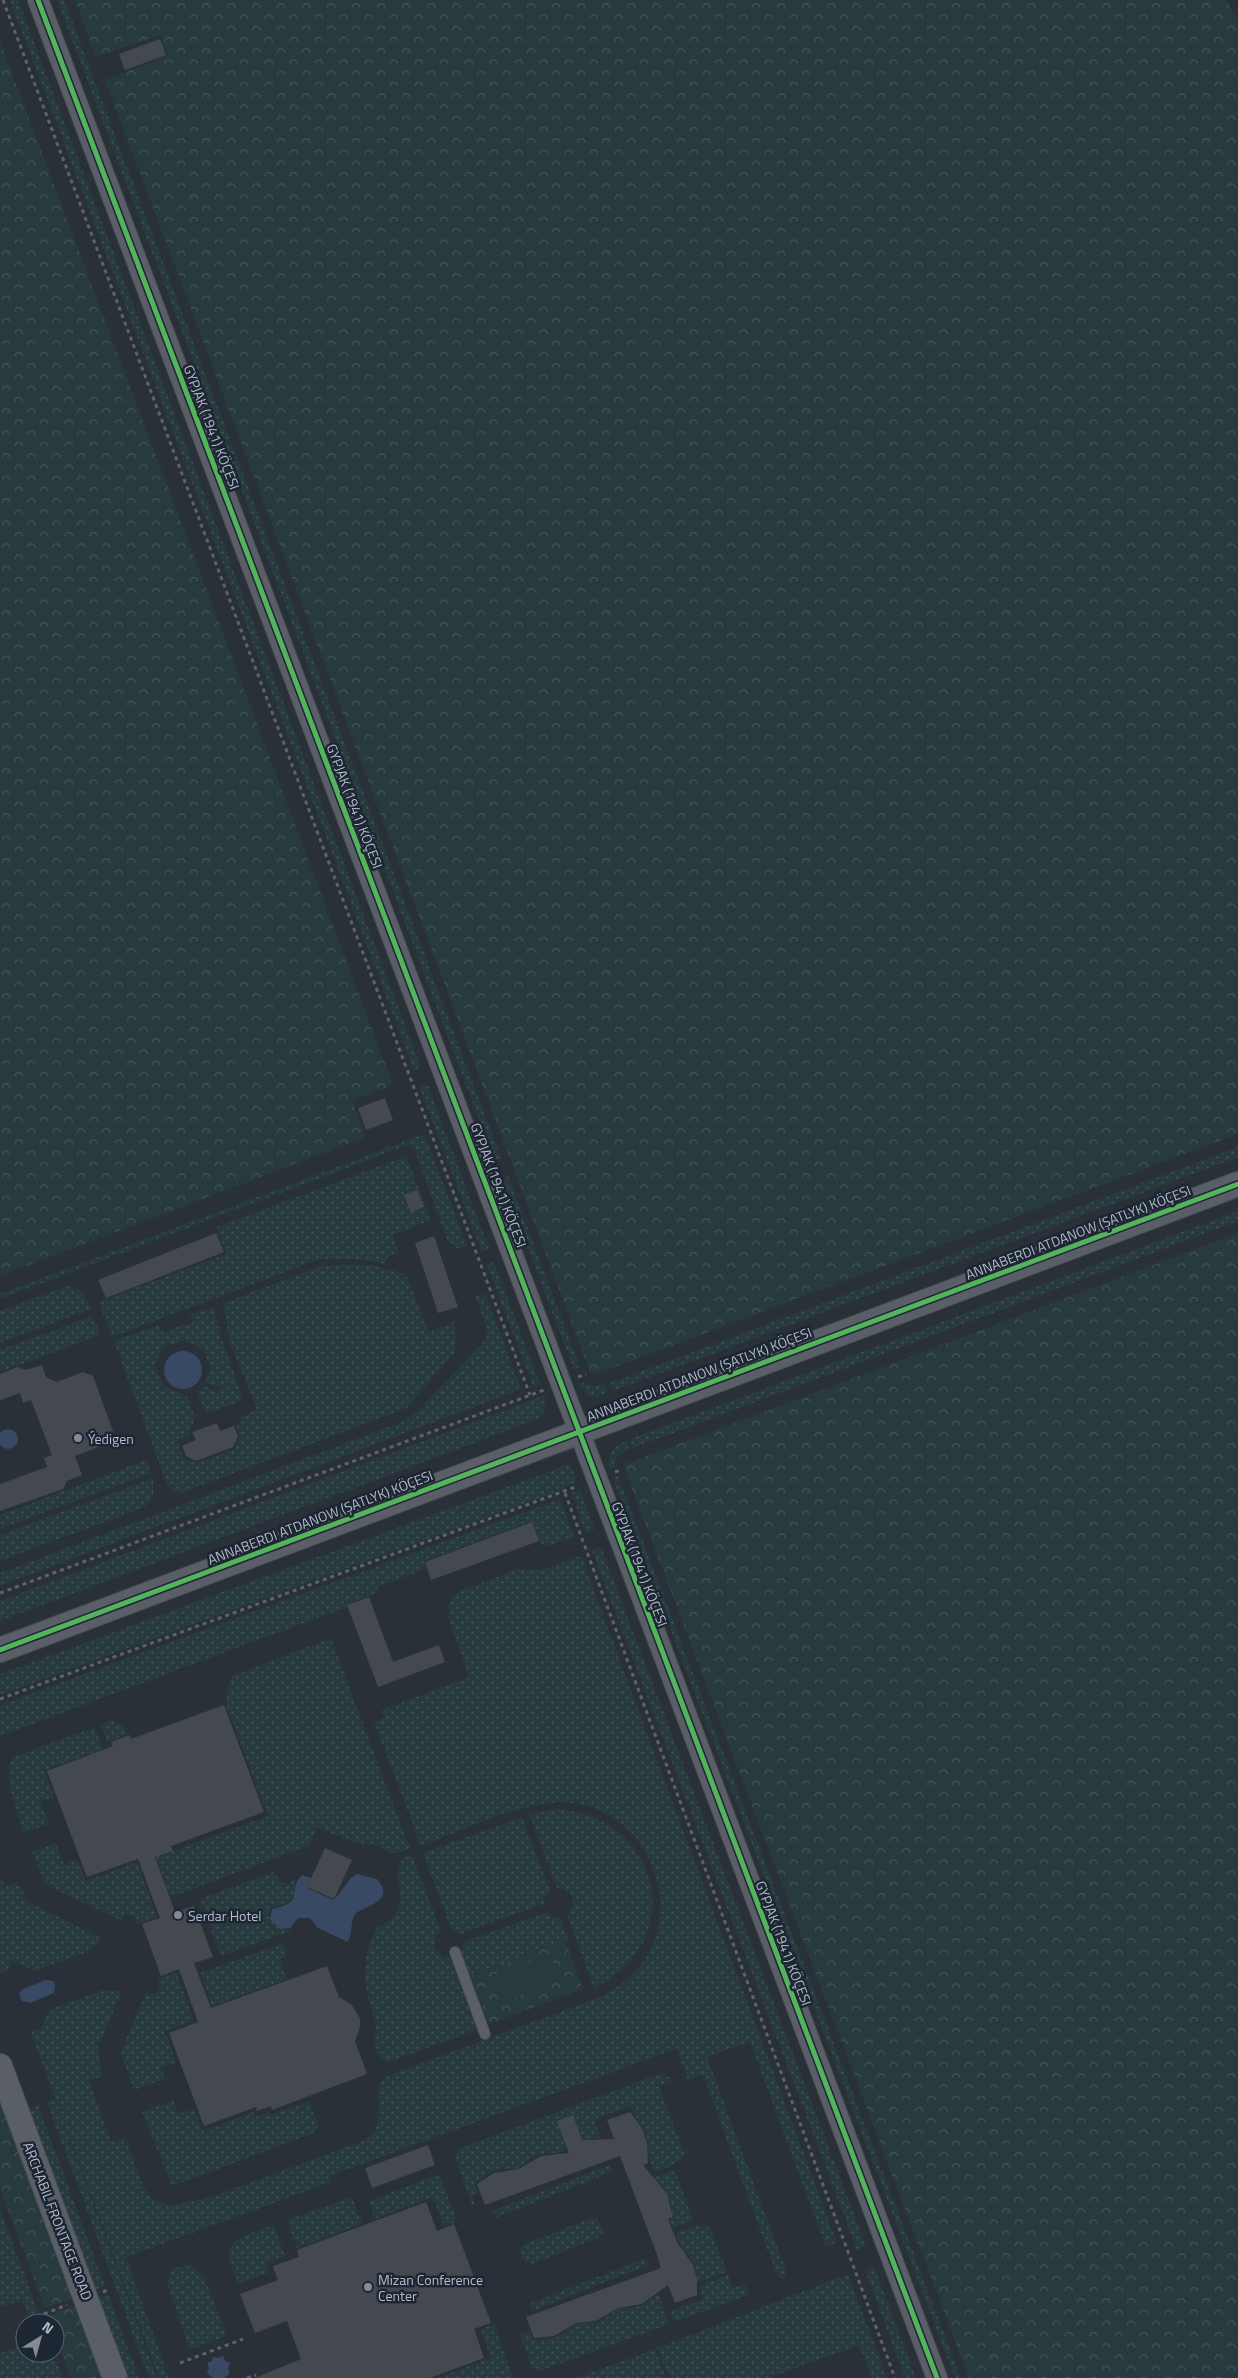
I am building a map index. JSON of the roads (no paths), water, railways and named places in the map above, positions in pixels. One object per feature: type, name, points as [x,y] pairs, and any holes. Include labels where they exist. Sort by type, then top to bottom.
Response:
[{"type":"street","name":"GYPJAK (1941) KÖÇESI","points":[[38,0],[937,2378]]},
{"type":"street","name":"ANNABERDI ATDANOW (ŞATLYK) KÖÇESI","points":[[0,1650],[1238,1184]]},
{"type":"street","name":"ARCHABIL FRONTAGE ROAD","points":[[0,2066],[115,2378]]},
{"type":"lane","points":[[455,1952],[485,2034]]},
{"type":"water","points":[[183,1351],[197,1356],[202,1370],[197,1384],[183,1389],[169,1384],[164,1370],[169,1356]]},
{"type":"water","points":[[8,1429],[15,1432],[18,1439],[15,1446],[8,1449],[1,1446],[-2,1439],[1,1432]]},
{"type":"water","points":[[357,1874],[377,1879],[383,1893],[377,1902],[355,1914],[348,1942],[318,1928],[310,1918],[298,1918],[290,1928],[280,1929],[270,1919],[272,1909],[283,1906],[293,1899],[295,1886],[302,1875],[311,1878],[307,1888],[334,1900],[351,1878]]},
{"type":"water","points":[[45,1980],[53,1981],[55,1985],[54,1993],[30,2003],[22,2001],[19,1994],[21,1990]]},
{"type":"water","points":[[223,2356],[225,2361],[230,2363],[228,2368],[230,2373],[224,2378],[213,2378],[207,2373],[209,2368],[207,2363],[212,2361],[213,2357]]},
{"type":"place","name":"Ýedigen","points":[[78,1438]]},
{"type":"place","name":"Serdar Hotel","points":[[178,1915]]},
{"type":"place","name":"Mizan Conference Center","points":[[368,2287]]}]
